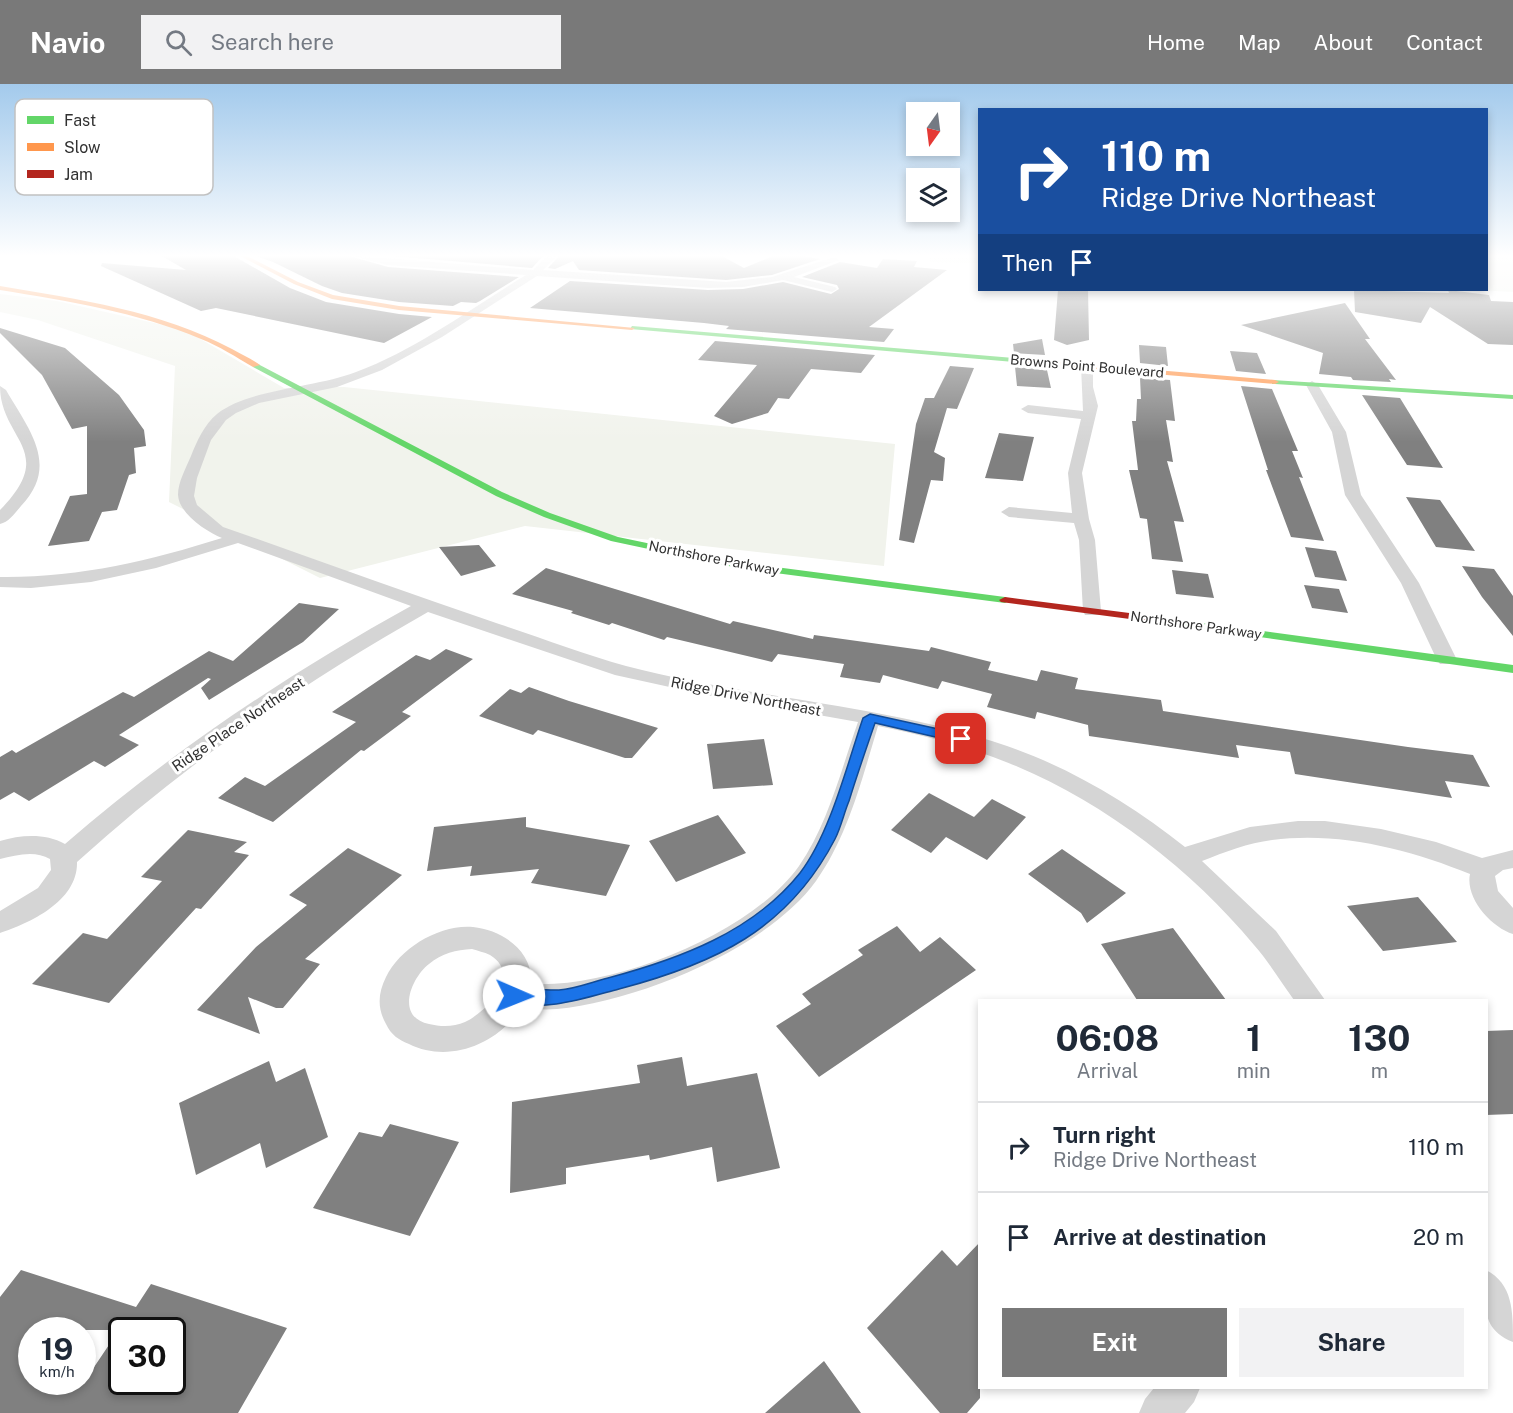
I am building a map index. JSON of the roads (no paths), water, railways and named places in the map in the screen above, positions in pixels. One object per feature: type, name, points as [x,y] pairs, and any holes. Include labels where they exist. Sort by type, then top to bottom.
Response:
[{"type":"street","name":"Northshore Parkway","points":[[143,317],[168,324],[225,347],[499,494],[547,515],[615,539],[738,566],[1092,611],[1513,669]]},
{"type":"street","name":"Ridge Drive Northeast","points":[[464,317],[405,354],[381,366],[350,378],[305,390],[256,411],[205,439],[187,483],[185,498],[189,509],[217,530],[238,538],[425,606],[620,670],[708,691],[870,718],[961,739],[1020,761],[1099,800],[1181,858],[1262,934],[1309,999]]},
{"type":"street","name":"Browns Point Boulevard","points":[[505,317],[1312,385],[1513,398]]},
{"type":"street","points":[[1087,366],[1087,387],[1091,406],[1075,473],[1081,519],[1087,540],[1092,611]]},
{"type":"street","points":[[1312,385],[1339,432],[1353,495],[1410,582],[1447,660]]},
{"type":"street","points":[[0,390],[30,444],[34,465],[23,495],[0,519]]},
{"type":"street","points":[[1028,408],[1089,416]]},
{"type":"street","points":[[1009,512],[1081,519]]},
{"type":"street","points":[[0,573],[45,571],[100,563],[140,554],[217,530]]},
{"type":"street","points":[[0,582],[26,584],[73,581],[162,563],[238,538]]},
{"type":"street","name":"Ridge Place Northeast","points":[[63,860],[160,776],[258,708],[381,630],[425,606]]},
{"type":"street","points":[[514,996],[561,997],[656,972],[702,954],[751,927],[781,903],[806,876],[829,837],[870,718]]},
{"type":"street","points":[[1181,858],[1223,843],[1272,831],[1308,828],[1434,849],[1484,869]]},
{"type":"street","points":[[0,850],[26,845],[44,846],[57,851],[63,860],[64,871],[57,884],[44,898],[27,910],[0,922]]},
{"type":"street","points":[[1513,859],[1494,862],[1484,869],[1480,879],[1484,892],[1494,907],[1513,923]]},
{"type":"street","points":[[1488,1291],[1513,1323]]},
{"type":"street","points":[[1159,1413],[1179,1389]]}]
